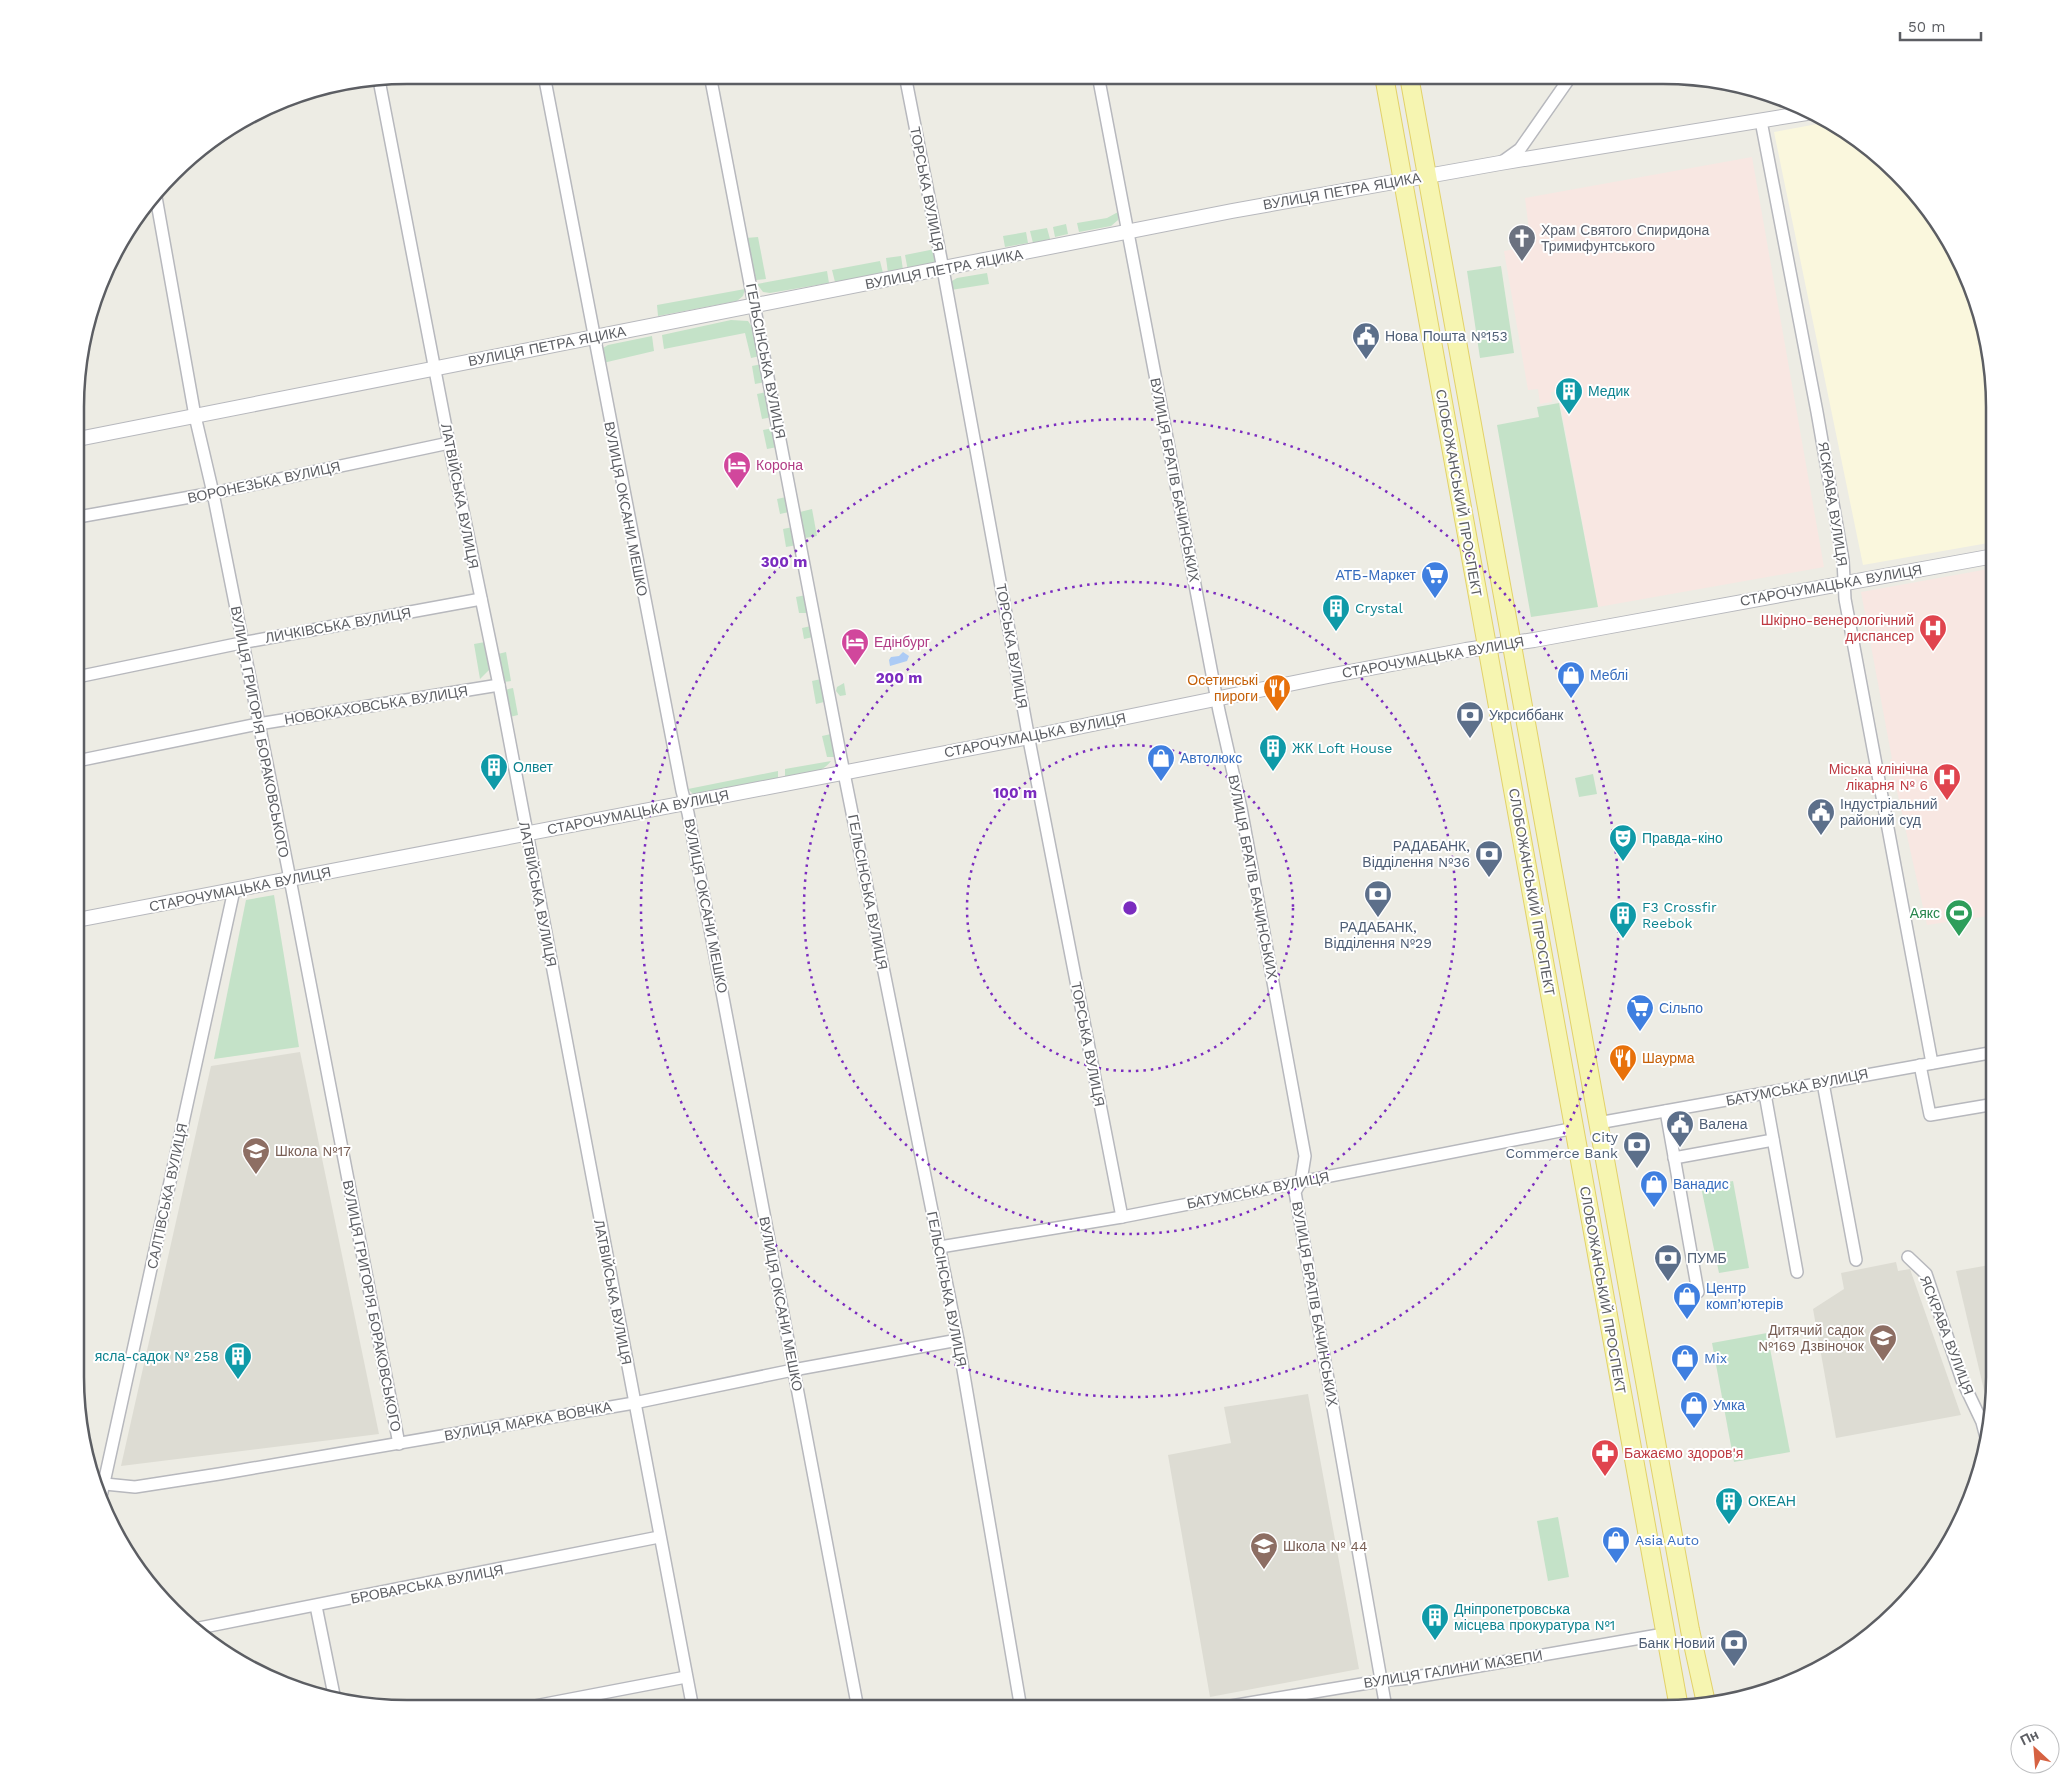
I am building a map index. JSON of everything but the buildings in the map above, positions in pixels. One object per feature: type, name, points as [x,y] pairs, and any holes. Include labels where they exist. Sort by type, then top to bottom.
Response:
[{"type":"main road","name":"СЛОБОЖАНСЬКИЙ ПРОСПЕКТ","points":[[1386,84],[1677,1700]]},
{"type":"main road","name":"СЛОБОЖАНСЬКИЙ ПРОСПЕКТ","points":[[1410,84],[1690,1630],[1705,1697]]},
{"type":"street","name":"ВУЛИЦЯ ОКСАНИ МЕШКО","points":[[546,84],[593,336],[682,791],[686,803],[856,1700]]},
{"type":"street","name":"ГЕЛЬСІНСЬКА ВУЛИЦЯ","points":[[712,84],[756,306],[844,772],[958,1340],[1019,1700]]},
{"type":"street","name":"ТОРСЬКА ВУЛИЦЯ","points":[[907,84],[1029,737],[1122,1216]]},
{"type":"street","name":"ВУЛИЦЯ БРАТІВ БАЧИНСЬКИХ","points":[[1100,84],[1216,698],[1241,808],[1305,1156],[1301,1182],[1295,1192],[1384,1700]]},
{"type":"street","points":[[1500,163],[1520,150],[1565,84]]},
{"type":"street","name":"ЛАТВІЙСЬКА ВУЛИЦЯ","points":[[380,85],[449,443],[499,685],[691,1700]]},
{"type":"street","name":"ВУЛИЦЯ ПЕТРА ЯЦИКА","points":[[84,438],[593,336],[943,270],[1128,231],[1500,163],[1801,114]]},
{"type":"street","name":"ЯСКРАВА ВУЛИЦЯ","points":[[1761,122],[1816,403],[1845,582],[1845,599],[1926,1064],[1930,1115],[1986,1106]]},
{"type":"street","name":"ВУЛИЦЯ ГРИГОРІЯ БОРАКОВСЬКОГО","points":[[157,203],[195,416],[213,493],[241,642],[290,879],[399,1444]]},
{"type":"street","name":"ВОРОНЕЗЬКА ВУЛИЦЯ","points":[[84,516],[213,493],[449,443]]},
{"type":"street","name":"СТАРОЧУМАЦЬКА ВУЛИЦЯ","points":[[84,919],[1029,737],[1216,698],[1487,646],[1534,640],[1986,557]]},
{"type":"street","name":"ЛИЧКІВСЬКА ВУЛИЦЯ","points":[[84,676],[241,642],[481,599]]},
{"type":"street","name":"НОВОКАХОВСЬКА ВУЛИЦЯ","points":[[84,759],[258,724],[499,685]]},
{"type":"street","name":"САЛТІВСЬКА ВУЛИЦЯ","points":[[101,1480],[234,890]]},
{"type":"street","name":"БАТУМСЬКА ВУЛИЦЯ","points":[[1598,1123],[1986,1054]]},
{"type":"street","points":[[1823,1083],[1856,1260]]},
{"type":"street","points":[[1765,1094],[1796,1272]]},
{"type":"street","points":[[1666,1111],[1698,1292]]},
{"type":"street","name":"БАТУМСЬКА ВУЛИЦЯ","points":[[940,1248],[1122,1216],[1575,1128]]},
{"type":"street","points":[[1674,1158],[1773,1140]]},
{"type":"street","name":"ЯСКРАВА ВУЛИЦЯ","points":[[1908,1257],[1926,1274],[1962,1380],[1982,1423]]},
{"type":"street","name":"ВУЛИЦЯ МАРКА ВОВЧКА","points":[[102,1484],[135,1488],[399,1444],[634,1403],[793,1370],[958,1340]]},
{"type":"street","name":"БРОВАРСЬКА ВУЛИЦЯ","points":[[203,1627],[659,1537]]},
{"type":"street","points":[[316,1606],[333,1691]]},
{"type":"street","name":"ВУЛИЦЯ ГАЛИНИ МАЗЕПИ","points":[[1262,1700],[1410,1678],[1664,1634]]},
{"type":"street","points":[[567,1700],[686,1678]]},
{"type":"shaded area","points":[[1819,124],[1843,138],[1892,178],[1906,194],[1932,227],[1953,264],[1962,283],[1975,323],[1986,386],[1986,543],[1863,565],[1774,132]]},
{"type":"shaded area","points":[[1752,157],[1824,567],[1598,607],[1558,391],[1551,392],[1552,402],[1540,404],[1538,389],[1528,390],[1504,251],[1531,246],[1525,198]]},
{"type":"shaded area","points":[[1986,569],[1986,916],[1927,925],[1890,760],[1892,759],[1861,592]]},
{"type":"shaded area","points":[[300,1052],[379,1434],[121,1466],[211,1066]]},
{"type":"shaded area","name":"Дитячий садок №169 Дзвіночок","points":[[1896,1262],[1898,1271],[1910,1269],[1961,1415],[1836,1438],[1813,1309],[1844,1289],[1841,1273]]},
{"type":"shaded area","points":[[1986,1266],[1986,1398],[1956,1271]]},
{"type":"shaded area","name":"Школа № 44","points":[[1308,1394],[1359,1669],[1210,1697],[1168,1455],[1231,1443],[1224,1407]]},
{"type":"green space","points":[[1118,212],[1118,220],[1111,226],[1079,232],[1077,223],[1107,218]]},
{"type":"green space","points":[[1066,224],[1068,234],[1055,237],[1053,227]]},
{"type":"green space","points":[[1047,228],[1050,239],[1033,243],[1030,231]]},
{"type":"green space","points":[[1026,232],[1028,243],[1005,247],[1003,236]]},
{"type":"green space","points":[[758,237],[766,279],[756,280],[746,238]]},
{"type":"green space","points":[[935,249],[937,257],[933,265],[908,271],[905,255]]},
{"type":"green space","points":[[901,256],[903,270],[888,273],[886,258]]},
{"type":"green space","points":[[880,261],[883,273],[835,282],[832,270]]},
{"type":"green space","points":[[1501,266],[1514,353],[1480,358],[1467,271]]},
{"type":"green space","points":[[827,271],[829,283],[770,293],[763,292],[757,284]]},
{"type":"green space","points":[[987,273],[989,284],[951,290],[952,281],[957,278]]},
{"type":"green space","points":[[745,289],[743,296],[737,301],[658,316],[657,305]]},
{"type":"green space","points":[[731,320],[748,321],[754,330],[760,356],[751,358],[745,333],[664,349],[662,335]]},
{"type":"green space","points":[[652,336],[654,351],[603,363],[603,348],[608,345]]},
{"type":"green space","points":[[762,364],[766,382],[755,384],[752,366]]},
{"type":"green space","points":[[767,392],[772,417],[762,419],[757,394]]},
{"type":"green space","points":[[1559,403],[1598,607],[1531,617],[1497,425],[1539,417],[1537,407]]},
{"type":"green space","points":[[773,428],[777,447],[767,449],[763,430]]},
{"type":"green space","points":[[786,497],[789,512],[780,514],[777,499]]},
{"type":"green space","points":[[812,509],[817,536],[805,538],[800,512]]},
{"type":"green space","points":[[793,527],[797,545],[786,547],[783,529]]},
{"type":"green space","points":[[806,595],[809,613],[799,613],[796,597]]},
{"type":"green space","points":[[811,626],[813,637],[804,639],[802,628]]},
{"type":"green space","points":[[485,642],[489,670],[480,679],[474,644]]},
{"type":"green space","points":[[506,652],[511,681],[503,682],[498,654]]},
{"type":"green space","points":[[821,679],[825,699],[824,702],[816,704],[812,681]]},
{"type":"green space","points":[[844,683],[846,695],[840,696],[836,691],[837,687]]},
{"type":"green space","points":[[513,688],[518,715],[510,717],[504,690]]},
{"type":"green space","points":[[831,734],[834,757],[827,757],[822,736]]},
{"type":"green space","points":[[831,761],[822,769],[785,777],[785,769]]},
{"type":"green space","points":[[778,771],[778,779],[693,794],[688,789]]},
{"type":"green space","points":[[1593,774],[1597,794],[1579,797],[1575,778]]},
{"type":"green space","points":[[274,895],[299,1047],[214,1059],[246,900]]},
{"type":"green space","points":[[1733,1181],[1749,1268],[1719,1273],[1701,1187]]},
{"type":"green space","points":[[1767,1333],[1790,1452],[1734,1462],[1712,1343]]},
{"type":"green space","points":[[1558,1517],[1569,1577],[1548,1581],[1537,1521]]},
{"type":"water","points":[[903,652],[909,656],[907,661],[890,666],[889,660],[891,657],[899,656]]},
{"type":"place","name":"Храм Святого Спиридона Тримифунтського","points":[[1522,262]]},
{"type":"place","name":"Нова Пошта №153","points":[[1366,360]]},
{"type":"place","name":"Медик","points":[[1569,415]]},
{"type":"place","name":"Корона","points":[[737,489]]},
{"type":"place","name":"АТБ-Маркет","points":[[1435,599]]},
{"type":"place","name":"Crystal","points":[[1336,632]]},
{"type":"place","name":"Шкірно-венерологічний диспансер","points":[[1933,652]]},
{"type":"place","name":"Едінбург","points":[[855,666]]},
{"type":"place","name":"Меблі","points":[[1571,699]]},
{"type":"place","name":"Осетинські пироги","points":[[1277,712]]},
{"type":"place","name":"Укрсиббанк","points":[[1470,739]]},
{"type":"place","name":"ЖК Loft House","points":[[1273,772]]},
{"type":"place","name":"Автолюкс","points":[[1161,782]]},
{"type":"place","name":"Олвет","points":[[494,791]]},
{"type":"place","name":"Міська клінічна лікарня № 6","points":[[1947,801]]},
{"type":"place","name":"Індустріальний районий суд","points":[[1821,836]]},
{"type":"place","name":"Правда-кіно","points":[[1623,862]]},
{"type":"place","name":"РАДАБАНК, Відділення №36","points":[[1489,878]]},
{"type":"place","name":"РАДАБАНК, Відділення №29","points":[[1378,918]]},
{"type":"place","name":"Аякс","points":[[1959,937]]},
{"type":"place","name":"F3 Crossfir Reebok","points":[[1623,939]]},
{"type":"place","name":"Сільпо","points":[[1640,1032]]},
{"type":"place","name":"Шаурма","points":[[1623,1082]]},
{"type":"place","name":"Валена","points":[[1680,1148]]},
{"type":"place","name":"City Commerce Bank","points":[[1637,1169]]},
{"type":"place","name":"Школа №17","points":[[256,1175]]},
{"type":"place","name":"Ванадис","points":[[1654,1208]]},
{"type":"place","name":"ПУМБ","points":[[1668,1282]]},
{"type":"place","name":"Центр комп’ютерів","points":[[1687,1320]]},
{"type":"place","name":"Дитячий садок №169 Дзвіночок","points":[[1883,1362]]},
{"type":"place","name":"ясла-садок № 258","points":[[238,1380]]},
{"type":"place","name":"Mix","points":[[1685,1382]]},
{"type":"place","name":"Умка","points":[[1694,1429]]},
{"type":"place","name":"Бажаємо здоров'я","points":[[1605,1477]]},
{"type":"place","name":"ОКЕАН","points":[[1729,1525]]},
{"type":"place","name":"Asia Auto","points":[[1616,1564]]},
{"type":"place","name":"Школа № 44","points":[[1264,1570]]},
{"type":"place","name":"Дніпропетровська місцева прокуратура №1","points":[[1435,1641]]},
{"type":"place","name":"Банк Новий","points":[[1734,1667]]}]
